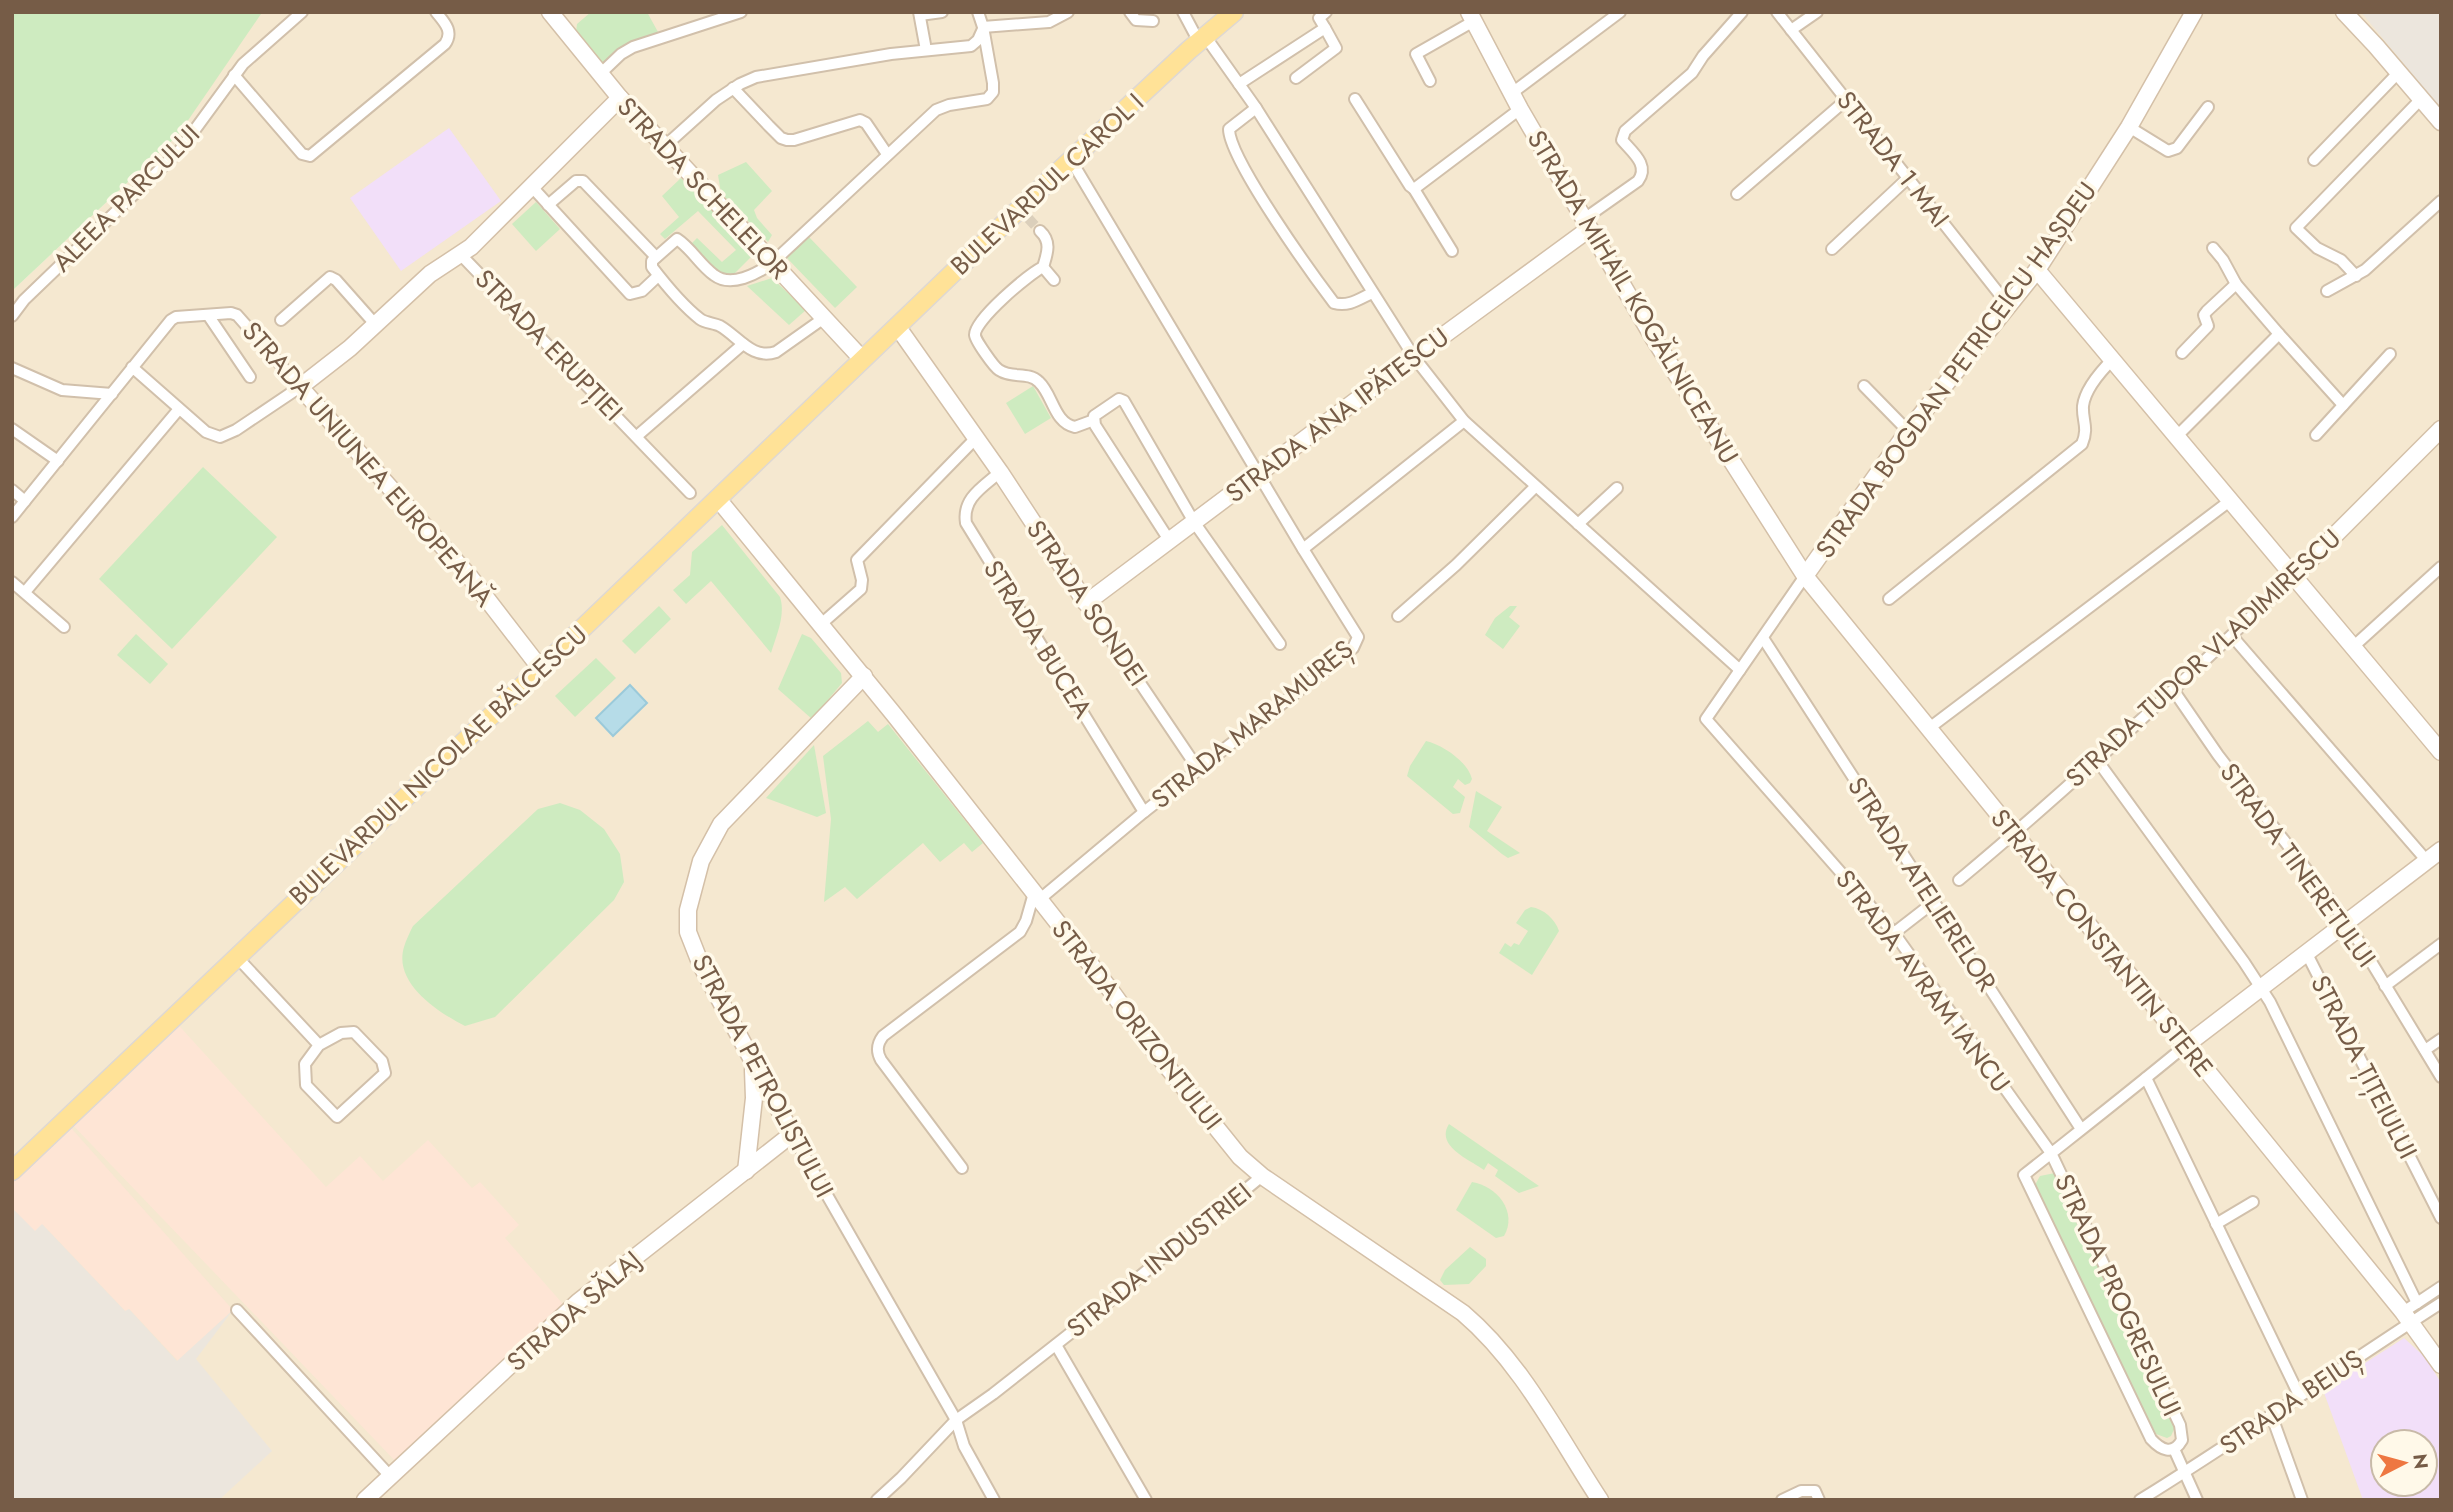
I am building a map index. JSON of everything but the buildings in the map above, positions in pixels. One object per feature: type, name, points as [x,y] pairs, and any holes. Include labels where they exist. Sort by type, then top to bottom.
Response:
[{"type":"main road","name":"BULEVARDUL CAROL I","points":[[862,359],[1024,213],[1071,160],[1234,12]]},
{"type":"main road","name":"BULEVARDUL NICOLAE BĂLCESCU","points":[[12,1171],[541,669],[862,359]]},
{"type":"street","name":"ALEEA PARCULUI","points":[[12,316],[24,300],[180,150],[234,75],[302,12]]},
{"type":"street","points":[[234,75],[302,154],[310,156],[445,44],[449,32],[436,12]]},
{"type":"street","points":[[600,75],[621,54],[634,47],[741,12]]},
{"type":"street","points":[[926,50],[919,14],[942,12]]},
{"type":"street","points":[[824,318],[776,352],[768,355],[757,353],[719,326],[701,320],[658,275],[652,267],[652,261],[677,240],[716,277],[750,277],[772,263],[936,110],[991,96],[993,83],[978,12]]},
{"type":"street","points":[[1130,12],[1136,20],[1153,21]]},
{"type":"street","points":[[1183,12],[1239,83],[1372,293],[1414,356],[1464,421],[1740,670]]},
{"type":"street","points":[[1296,78],[1336,48],[1319,18],[1326,12]]},
{"type":"street","points":[[1512,93],[1620,12]]},
{"type":"street","points":[[1587,224],[1639,181],[1643,174],[1644,168],[1622,140],[1625,131],[1692,73],[1703,56],[1742,12]]},
{"type":"street","name":"STRADA 1 MAI","points":[[1777,12],[2008,305]]},
{"type":"street","points":[[1791,30],[1816,12]]},
{"type":"street","name":"STRADA BOGDAN PETRICEICU HAȘDEU","points":[[1706,719],[1908,431],[2037,270],[2129,127],[2193,12]]},
{"type":"street","points":[[2344,12],[2441,122]]},
{"type":"street","points":[[983,27],[1049,22],[1061,13]]},
{"type":"street","name":"STRADA SCHELELOR","points":[[559,16],[600,75],[620,98],[862,359]]},
{"type":"street","points":[[1430,81],[1416,54],[1472,17]]},
{"type":"street","name":"STRADA MIHAIL KOGĂLNICEANU","points":[[1472,17],[1520,109],[1672,370],[1805,576]]},
{"type":"street","points":[[665,146],[716,100],[756,77],[926,50],[971,46],[978,40],[983,27]]},
{"type":"street","points":[[1239,83],[1325,27]]},
{"type":"street","points":[[2314,160],[2399,72]]},
{"type":"street","points":[[733,88],[781,138],[794,140],[860,120],[866,123],[887,154]]},
{"type":"street","name":"STRADA ERUPȚIEI","points":[[300,387],[430,274],[461,255],[533,188],[620,98]]},
{"type":"street","points":[[1355,99],[1452,251]]},
{"type":"street","points":[[2356,276],[2341,260],[2317,248],[2296,228],[2421,99]]},
{"type":"street","points":[[1737,194],[1846,100]]},
{"type":"street","points":[[2129,127],[2168,151],[2176,148],[2208,107]]},
{"type":"street","points":[[1256,108],[1229,129],[1229,136],[1261,196],[1334,303],[1351,303],[1372,293]]},
{"type":"street","points":[[1414,189],[1520,109]]},
{"type":"street","name":"STRADA MARAMUREȘ","points":[[1037,896],[1356,645],[1357,633],[1257,474],[1071,160]]},
{"type":"street","points":[[1832,249],[1908,178]]},
{"type":"street","points":[[548,205],[576,181],[583,181],[656,257]]},
{"type":"street","points":[[533,188],[630,294],[642,291],[658,275]]},
{"type":"street","points":[[2327,291],[2356,276],[2441,201]]},
{"type":"street","name":"STRADA ANA IPĂTESCU","points":[[1086,603],[1587,224]]},
{"type":"street","points":[[1040,231],[1048,241],[1043,267],[1014,287],[976,330],[976,339],[998,370],[1007,374],[1031,376],[1038,380],[1065,422],[1075,427],[1094,420]]},
{"type":"street","points":[[2213,248],[2236,284],[2343,405]]},
{"type":"street","name":"STRADA ERUPȚIEI","points":[[461,255],[690,493]]},
{"type":"street","points":[[1043,267],[1054,280]]},
{"type":"street","points":[[2037,270],[2441,752]]},
{"type":"street","points":[[281,320],[330,277],[336,280],[375,324]]},
{"type":"street","points":[[2182,354],[2208,326],[2204,315],[2207,311],[2236,284]]},
{"type":"street","name":"STRADA UNIUNEA EUROPEANĂ","points":[[12,517],[171,320],[176,317],[231,313],[237,315],[463,568],[541,669]]},
{"type":"street","points":[[208,315],[250,377]]},
{"type":"street","name":"STRADA SONDEI","points":[[897,326],[1000,472],[1198,769]]},
{"type":"street","points":[[2177,436],[2279,334]]},
{"type":"street","name":"STRADA ERUPȚIEI","points":[[637,436],[743,344]]},
{"type":"street","points":[[2315,435],[2390,354]]},
{"type":"street","points":[[1889,599],[2082,444],[2087,429],[2083,412],[2085,399],[2113,359]]},
{"type":"street","points":[[132,367],[178,409],[213,436],[225,436],[300,387]]},
{"type":"street","points":[[12,368],[62,390],[112,394]]},
{"type":"street","points":[[1864,386],[1908,431]]},
{"type":"street","points":[[1169,540],[1094,420],[1098,411],[1119,399],[1124,401],[1194,522],[1280,645]]},
{"type":"street","points":[[25,592],[178,409]]},
{"type":"street","points":[[1303,549],[1464,421]]},
{"type":"street","points":[[12,429],[58,461]]},
{"type":"street","name":"STRADA TUDOR VLADIMIRESCU","points":[[1959,880],[2174,691],[2441,429]]},
{"type":"street","points":[[820,625],[861,589],[862,580],[857,561],[976,438]]},
{"type":"street","name":"STRADA BUCEA","points":[[1000,472],[971,496],[965,507],[966,523],[1144,812]]},
{"type":"street","points":[[1398,616],[1457,565],[1535,487]]},
{"type":"street","points":[[1578,524],[1617,488]]},
{"type":"street","points":[[12,490],[25,501]]},
{"type":"street","name":"STRADA ORIZONTULUI","points":[[718,499],[863,676],[1037,896],[1226,1142],[1262,1176],[1463,1313],[1487,1335],[1506,1356],[1600,1500]]},
{"type":"street","points":[[1928,729],[2231,500]]},
{"type":"street","points":[[2354,646],[2441,567]]},
{"type":"street","name":"STRADA CONSTANTIN STERE","points":[[1805,576],[2185,1046],[2379,1282],[2408,1312],[2441,1365]]},
{"type":"street","points":[[12,582],[64,627]]},
{"type":"street","points":[[2232,636],[2427,861]]},
{"type":"street","name":"STRADA ATELIERELOR","points":[[1763,638],[2081,1129]]},
{"type":"street","name":"STRADA PETROLISTULUI","points":[[863,676],[721,824],[705,852],[691,894],[687,920],[691,943],[701,965],[792,1134],[956,1420],[964,1446],[994,1500]]},
{"type":"street","name":"STRADA TINERETULUI","points":[[2174,691],[2218,755],[2347,922],[2441,1077]]},
{"type":"street","name":"STRADA AVRAM IANCU","points":[[1706,719],[1894,933],[2051,1153]]},
{"type":"street","points":[[2097,760],[2261,989],[2400,1270],[2408,1312],[2441,1287]]},
{"type":"street","points":[[2051,1153],[2185,1046],[2441,850]]},
{"type":"street","points":[[962,1168],[881,1060],[877,1049],[883,1035],[1020,932],[1037,896]]},
{"type":"street","points":[[1894,933],[1934,902]]},
{"type":"street","points":[[2385,986],[2441,944]]},
{"type":"street","name":"STRADA ȚIȚEIULUI","points":[[2307,954],[2441,1218]]},
{"type":"street","points":[[236,956],[319,1045]]},
{"type":"street","points":[[354,1032],[382,1061],[385,1073],[337,1117],[306,1085],[305,1064],[319,1045],[341,1033],[354,1032]]},
{"type":"street","points":[[2425,1050],[2441,1039]]},
{"type":"street","points":[[746,1171],[754,1098],[752,1061]]},
{"type":"street","points":[[2146,1078],[2299,1395]]},
{"type":"street","name":"STRADA SĂLAJ","points":[[365,1500],[578,1303],[792,1134]]},
{"type":"street","name":"STRADA PROGRESULUI","points":[[2051,1153],[2180,1424],[2182,1440],[2174,1449],[2166,1451],[2158,1447],[2151,1438],[2024,1175],[2051,1153]]},
{"type":"street","name":"STRADA INDUSTRIEI","points":[[877,1500],[956,1420],[1056,1345],[1262,1176]]},
{"type":"street","points":[[2216,1224],[2253,1202]]},
{"type":"street","points":[[2379,1282],[2400,1270]]},
{"type":"street","name":"STRADA BEIUȘ","points":[[2140,1500],[2299,1395],[2408,1312],[2441,1303]]},
{"type":"street","points":[[237,1310],[390,1476]]},
{"type":"street","name":"STRADA INDUSTRIEI","points":[[1056,1345],[1146,1500]]},
{"type":"street","points":[[2271,1414],[2302,1500]]},
{"type":"street","points":[[2174,1449],[2197,1500]]},
{"type":"street","points":[[1782,1500],[1809,1489],[1815,1490],[1819,1499]]},
{"type":"shaded area","points":[[260,12],[2441,12],[2441,1500],[12,1500],[12,291],[178,135]]},
{"type":"shaded area","points":[[2361,12],[2441,12],[2441,109]]},
{"type":"shaded area","points":[[449,128],[501,201],[401,271],[350,198]]},
{"type":"shaded area","points":[[172,1018],[326,1187],[360,1156],[383,1181],[428,1140],[472,1188],[480,1182],[519,1225],[505,1238],[569,1311],[400,1466],[67,1119]]},
{"type":"shaded area","points":[[65,1121],[233,1310],[178,1361],[129,1309],[126,1312],[43,1225],[35,1232],[12,1208],[12,1171]]},
{"type":"shaded area","points":[[12,1208],[35,1231],[42,1224],[125,1311],[129,1309],[177,1361],[233,1310],[196,1359],[272,1451],[219,1500],[12,1500]]},
{"type":"shaded area","points":[[2404,1338],[2426,1358],[2441,1383],[2441,1500],[2363,1500],[2323,1390]]},
{"type":"green space","points":[[12,12],[261,14],[178,135],[12,291]]},
{"type":"green space","points":[[591,12],[647,12],[658,32],[629,47],[600,67],[576,32],[577,24]]},
{"type":"green space","points":[[746,162],[772,191],[754,210],[757,218],[772,235],[768,242],[721,193],[718,175]]},
{"type":"green space","points":[[681,178],[754,254],[733,275],[720,276],[690,245],[697,238],[722,262],[736,250],[698,211],[665,239],[660,234],[679,217],[662,196]]},
{"type":"green space","points":[[536,202],[560,229],[536,251],[512,224]]},
{"type":"green space","points":[[808,236],[857,287],[835,308],[786,257]]},
{"type":"green space","points":[[772,278],[806,310],[789,325],[747,286]]},
{"type":"green space","points":[[1033,386],[1051,418],[1025,434],[1006,403]]},
{"type":"green space","points":[[203,467],[277,537],[172,649],[99,579]]},
{"type":"green space","points":[[722,525],[780,597],[781,618],[771,653],[711,581],[686,604],[673,590],[690,575],[692,552]]},
{"type":"green space","points":[[659,606],[671,619],[635,654],[622,641]]},
{"type":"green space","points":[[1510,606],[1517,606],[1509,617],[1520,626],[1503,649],[1485,635],[1495,618]]},
{"type":"green space","points":[[136,634],[168,664],[150,684],[117,655]]},
{"type":"green space","points":[[802,634],[811,638],[841,673],[842,683],[812,719],[778,689]]},
{"type":"green space","points":[[596,658],[616,678],[575,717],[555,696]]},
{"type":"green space","points":[[868,721],[878,732],[888,724],[983,843],[972,852],[964,843],[940,862],[923,843],[857,899],[845,887],[824,902],[831,819],[823,756]]},
{"type":"green space","points":[[1426,741],[1454,755],[1470,773],[1470,783],[1465,785],[1458,779],[1453,787],[1465,797],[1460,813],[1453,814],[1407,776],[1410,766]]},
{"type":"green space","points":[[814,745],[826,813],[817,817],[766,798]]},
{"type":"green space","points":[[1476,791],[1502,807],[1487,831],[1520,853],[1508,858],[1469,827]]},
{"type":"green space","points":[[560,803],[580,810],[604,829],[620,854],[624,882],[614,900],[495,1017],[465,1026],[431,1004],[411,984],[402,960],[407,939],[413,926],[538,809]]},
{"type":"green space","points":[[1531,907],[1548,915],[1559,931],[1532,975],[1499,953],[1505,943],[1511,947],[1514,943],[1519,945],[1528,931],[1516,923],[1525,910]]},
{"type":"green space","points":[[1449,1124],[1539,1186],[1519,1193],[1495,1176],[1498,1170],[1488,1163],[1484,1170],[1463,1156],[1446,1139]]},
{"type":"green space","points":[[2055,1173],[2175,1427],[2167,1438],[2156,1434],[2039,1196],[2035,1185],[2040,1176]]},
{"type":"green space","points":[[1472,1182],[1490,1189],[1503,1202],[1508,1218],[1504,1236],[1496,1238],[1456,1210]]},
{"type":"green space","points":[[1470,1247],[1486,1259],[1486,1266],[1469,1284],[1444,1285],[1440,1280],[1445,1270]]},
{"type":"water","points":[[630,685],[647,703],[613,736],[596,718]]},
{"type":"tunnel","points":[[1028,218],[1040,231]]}]
